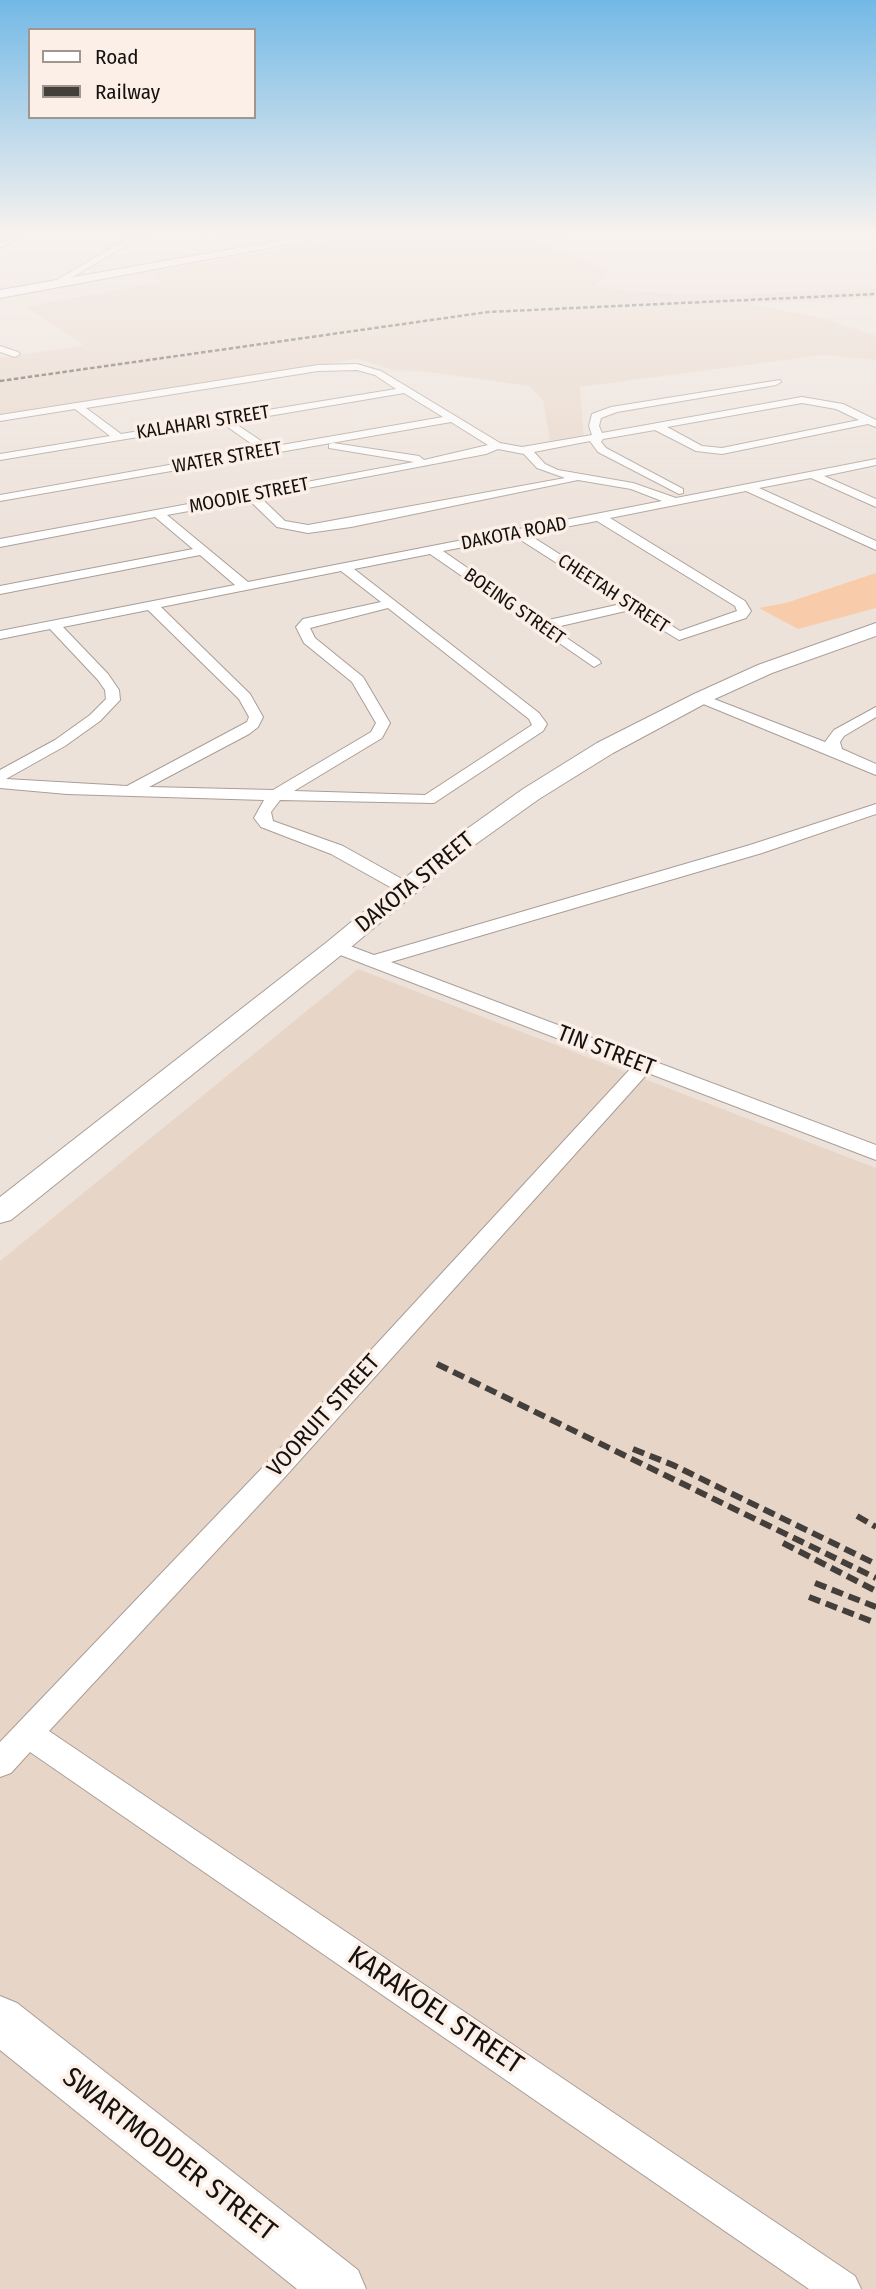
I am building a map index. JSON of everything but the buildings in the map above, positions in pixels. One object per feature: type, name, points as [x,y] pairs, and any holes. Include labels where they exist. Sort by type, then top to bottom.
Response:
[{"type":"street","points":[[0,349],[15,354],[0,356]]},
{"type":"street","points":[[0,418],[318,368],[351,366],[376,371],[495,445],[524,450],[802,400],[839,406],[873,423]]},
{"type":"street","points":[[693,499],[602,450],[595,442],[598,438],[594,421],[601,413],[776,382]]},
{"type":"street","name":"KALAHARI STREET","points":[[0,457],[406,390]]},
{"type":"street","points":[[77,405],[119,437]]},
{"type":"street","name":"WATER STREET","points":[[0,498],[454,418]]},
{"type":"street","points":[[224,420],[269,451]]},
{"type":"street","points":[[656,426],[700,449],[722,451],[873,423]]},
{"type":"street","points":[[312,443],[435,461]]},
{"type":"street","name":"MOODIE STREET","points":[[0,543],[486,451],[495,445]]},
{"type":"street","points":[[524,450],[541,466],[578,479],[632,486],[676,502]]},
{"type":"street","name":"DAKOTA ROAD","points":[[0,635],[876,462]]},
{"type":"street","points":[[813,475],[876,503]]},
{"type":"street","points":[[251,495],[281,524],[308,529],[578,479]]},
{"type":"street","points":[[748,488],[876,546]]},
{"type":"street","points":[[157,513],[246,587]]},
{"type":"street","name":"CHEETAH STREET","points":[[518,533],[679,636],[741,615],[744,608],[600,517]]},
{"type":"street","name":"BOEING STREET","points":[[433,550],[594,663]]},
{"type":"street","points":[[0,590],[202,551]]},
{"type":"street","points":[[0,783],[130,791],[428,800],[538,728],[540,724],[534,716],[345,568]]},
{"type":"street","points":[[391,604],[317,620],[303,627],[309,640],[358,680],[383,723],[377,735],[275,796],[263,812],[262,818],[267,824],[327,846],[405,888]]},
{"type":"street","points":[[130,791],[249,728],[256,717],[245,697],[152,606]]},
{"type":"street","points":[[541,626],[631,606]]},
{"type":"street","points":[[0,776],[60,743],[95,718],[113,700],[112,690],[103,677],[53,624]]},
{"type":"street","name":"DAKOTA STREET","points":[[0,1213],[336,947],[405,888],[531,794],[605,748],[701,698],[765,669],[876,629]]},
{"type":"street","points":[[701,698],[876,770]]},
{"type":"street","points":[[835,752],[832,742],[839,733],[876,711]]},
{"type":"street","points":[[374,961],[756,849],[876,809]]},
{"type":"street","name":"TIN STREET","points":[[336,947],[876,1153]]},
{"type":"street","name":"VOORUIT STREET","points":[[0,1763],[260,1487],[644,1066]]},
{"type":"street","name":"KARAKOEL STREET","points":[[27,1733],[842,2289]]},
{"type":"street","name":"SWARTMODDER STREET","points":[[0,2020],[339,2289]]},
{"type":"shaded area","points":[[76,340],[876,340],[876,360],[822,355],[580,387],[584,440],[550,441],[543,400],[529,386],[428,372],[393,370],[358,359],[0,414],[0,358],[84,345]]},
{"type":"shaded area","points":[[876,573],[876,608],[798,629],[759,608],[786,603]]},
{"type":"shaded area","points":[[358,969],[876,1168],[876,2289],[0,2289],[0,1261]]},
{"type":"railway","points":[[0,381],[291,340]]},
{"type":"railway","points":[[437,1364],[876,1578]]},
{"type":"railway","points":[[633,1449],[673,1465],[876,1564]]},
{"type":"railway","points":[[857,1516],[876,1527]]},
{"type":"railway","points":[[783,1543],[876,1591]]},
{"type":"railway","points":[[815,1583],[876,1607]]},
{"type":"railway","points":[[809,1597],[876,1623]]}]
